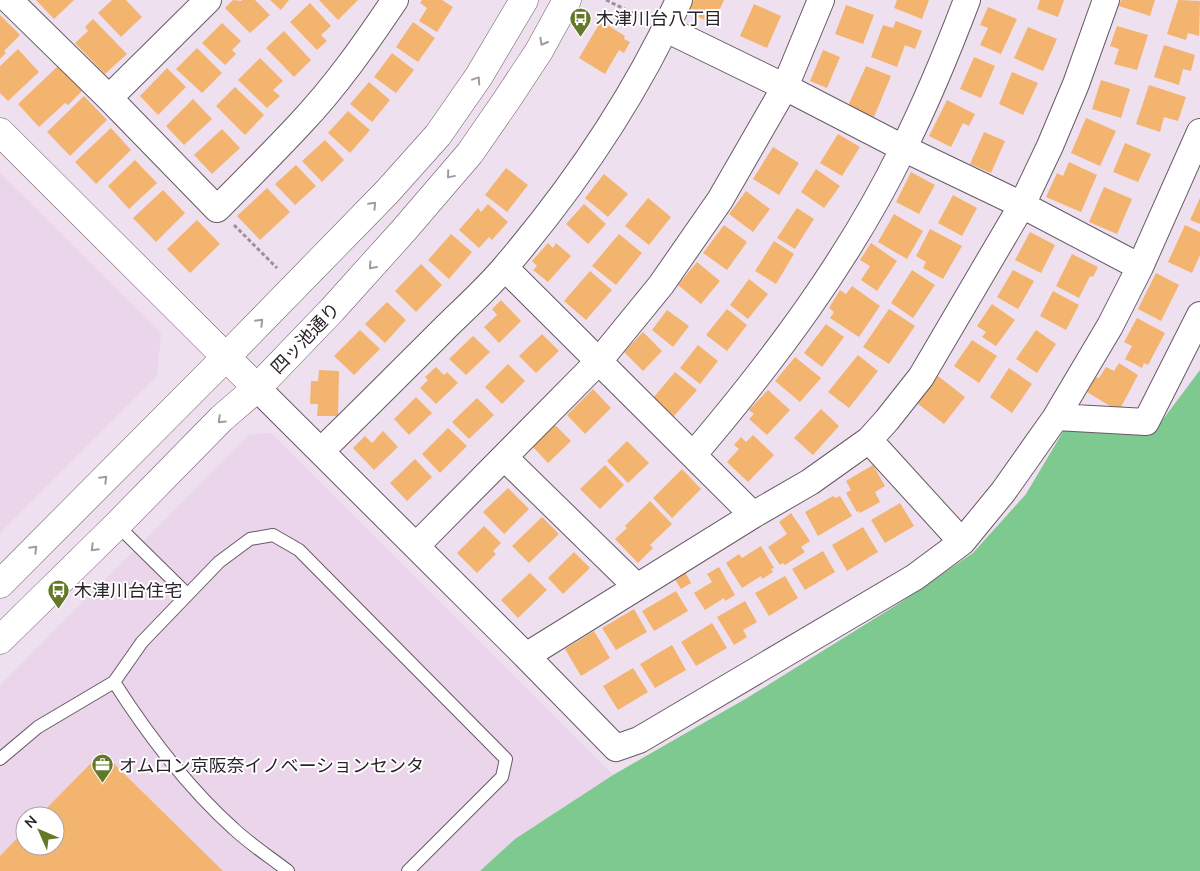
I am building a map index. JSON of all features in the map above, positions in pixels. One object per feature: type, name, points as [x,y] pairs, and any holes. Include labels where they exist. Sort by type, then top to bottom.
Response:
[{"type":"main road","points":[[0,584],[387,192],[438,135],[479,76],[524,0]]},
{"type":"main road","name":"四ッ池通り","points":[[0,640],[222,418],[257,388],[332,310],[404,230],[470,153],[528,67],[567,0]]},
{"type":"main road","points":[[0,132],[257,388]]},
{"type":"street","points":[[9,0],[109,98],[217,209],[300,124],[330,90],[369,39],[395,0]]},
{"type":"street","points":[[109,98],[208,0]]},
{"type":"street","points":[[321,451],[505,268],[547,216],[615,119],[666,29],[679,0]]},
{"type":"street","points":[[416,546],[599,361],[655,292],[690,244],[724,192],[785,87],[822,0]]},
{"type":"street","points":[[694,454],[735,406],[774,355],[811,303],[849,244],[903,148],[931,88],[967,0]]},
{"type":"street","points":[[526,656],[753,515],[810,482],[869,440],[904,400],[921,377],[1022,206],[1076,84],[1106,0]]},
{"type":"street","points":[[666,29],[785,87],[1140,267]]},
{"type":"street","points":[[257,388],[616,748],[639,740],[907,582],[962,542],[1003,492],[1056,417],[1110,326],[1140,267],[1200,132]]},
{"type":"street","points":[[505,268],[694,454],[753,515]]},
{"type":"street","points":[[1056,417],[1146,422],[1200,315]]},
{"type":"street","points":[[869,440],[962,542]]},
{"type":"street","points":[[505,458],[637,588]]},
{"type":"lane","points":[[117,525],[187,594]]},
{"type":"lane","points":[[0,760],[38,727],[114,682],[142,642],[219,562],[250,539],[273,535],[300,550],[506,759],[502,777],[408,871]]},
{"type":"lane","points":[[114,682],[141,724],[181,774],[234,829],[288,871]]},
{"type":"path","points":[[606,0],[666,29]]},
{"type":"path","points":[[217,209],[278,268]]},
{"type":"shaded area","points":[[0,173],[161,333],[157,376],[0,533]]},
{"type":"shaded area","points":[[271,433],[613,775],[515,839],[480,871],[0,871],[0,685],[250,434]]},
{"type":"green space","points":[[1200,370],[1200,871],[480,871],[515,839],[613,775],[747,698],[898,604],[973,553],[1026,494],[1064,430],[1155,430]]},
{"type":"building","points":[[36,0],[74,0],[54,19]]},
{"type":"building","points":[[112,0],[126,0],[142,17],[121,37],[98,13]]},
{"type":"building","points":[[233,0],[255,0],[270,15],[250,33],[225,8]]},
{"type":"building","points":[[270,0],[289,0],[281,10]]},
{"type":"building","points":[[319,0],[358,0],[338,20]]},
{"type":"building","points":[[422,0],[442,0],[453,7],[437,32],[419,21],[427,8],[420,3]]},
{"type":"building","points":[[694,0],[724,0],[713,24],[688,12]]},
{"type":"building","points":[[897,0],[929,0],[922,19],[894,8]]},
{"type":"building","points":[[1040,0],[1064,0],[1058,17],[1037,9]]},
{"type":"building","points":[[1121,0],[1155,0],[1150,16],[1119,6]]},
{"type":"building","points":[[1178,0],[1200,1],[1199,36],[1188,33],[1186,40],[1167,34]]},
{"type":"building","points":[[310,3],[331,26],[321,35],[327,41],[317,50],[290,22]]},
{"type":"building","points":[[754,4],[781,16],[767,48],[740,36]]},
{"type":"building","points":[[846,5],[874,15],[863,44],[835,34]]},
{"type":"building","points":[[988,7],[1017,19],[1001,54],[980,45],[988,28],[980,25]]},
{"type":"building","points":[[0,15],[20,35],[4,51],[6,53],[0,59]]},
{"type":"building","points":[[93,19],[127,54],[105,74],[75,43],[88,31],[85,27]]},
{"type":"building","points":[[601,21],[625,36],[624,39],[630,42],[624,53],[619,50],[605,74],[579,58]]},
{"type":"building","points":[[896,21],[922,31],[915,49],[905,45],[897,67],[871,57],[883,25],[893,28]]},
{"type":"building","points":[[413,22],[435,38],[418,62],[396,47]]},
{"type":"building","points":[[222,23],[241,41],[232,50],[236,54],[225,65],[202,43]]},
{"type":"building","points":[[1117,26],[1148,35],[1137,70],[1114,64],[1119,49],[1110,46]]},
{"type":"building","points":[[1028,27],[1057,39],[1043,71],[1014,58]]},
{"type":"building","points":[[284,31],[311,60],[294,77],[266,48]]},
{"type":"building","points":[[1164,45],[1195,55],[1191,71],[1183,69],[1179,85],[1154,77]]},
{"type":"building","points":[[197,48],[222,73],[202,93],[176,69]]},
{"type":"building","points":[[18,49],[39,72],[8,101],[0,93],[0,66]]},
{"type":"building","points":[[823,50],[840,57],[827,88],[810,81]]},
{"type":"building","points":[[392,53],[414,70],[396,93],[374,77]]},
{"type":"building","points":[[974,57],[995,66],[981,98],[960,89]]},
{"type":"building","points":[[260,58],[283,81],[273,90],[280,96],[267,108],[238,80]]},
{"type":"building","points":[[58,66],[82,91],[68,105],[65,103],[39,127],[18,104]]},
{"type":"building","points":[[866,66],[891,76],[874,117],[848,106]]},
{"type":"building","points":[[167,68],[186,87],[158,115],[140,96]]},
{"type":"building","points":[[1012,72],[1038,83],[1023,115],[999,104]]},
{"type":"building","points":[[1101,80],[1130,89],[1121,118],[1092,109]]},
{"type":"building","points":[[369,82],[390,100],[372,122],[350,104]]},
{"type":"building","points":[[1149,85],[1186,97],[1178,121],[1164,117],[1160,132],[1136,124]]},
{"type":"building","points":[[235,87],[264,115],[245,135],[216,106]]},
{"type":"building","points":[[84,96],[107,120],[70,156],[47,132]]},
{"type":"building","points":[[193,99],[212,119],[184,145],[166,126]]},
{"type":"building","points":[[947,100],[975,114],[969,126],[963,123],[951,147],[929,136]]},
{"type":"building","points":[[348,111],[370,130],[350,153],[328,133]]},
{"type":"building","points":[[1086,118],[1116,131],[1100,166],[1071,153]]},
{"type":"building","points":[[111,128],[131,150],[96,184],[75,162]]},
{"type":"building","points":[[222,129],[240,148],[212,174],[194,155]]},
{"type":"building","points":[[984,132],[1005,141],[991,173],[970,164]]},
{"type":"building","points":[[838,134],[860,147],[842,176],[820,163]]},
{"type":"building","points":[[325,140],[344,160],[322,182],[302,161]]},
{"type":"building","points":[[1125,143],[1151,154],[1138,182],[1113,172]]},
{"type":"building","points":[[773,147],[799,163],[779,195],[753,179]]},
{"type":"building","points":[[135,160],[157,183],[129,209],[108,186]]},
{"type":"building","points":[[1069,162],[1097,175],[1081,212],[1046,197],[1057,173],[1063,176]]},
{"type":"building","points":[[296,165],[316,186],[295,205],[275,184]]},
{"type":"building","points":[[506,168],[528,185],[507,212],[485,195]]},
{"type":"building","points":[[816,169],[840,186],[824,208],[801,192]]},
{"type":"building","points":[[911,172],[935,185],[919,214],[896,202]]},
{"type":"building","points":[[604,174],[628,194],[608,217],[585,198]]},
{"type":"building","points":[[1104,187],[1132,199],[1117,234],[1089,222]]},
{"type":"building","points":[[267,188],[290,212],[260,240],[237,216]]},
{"type":"building","points":[[163,190],[185,213],[156,242],[133,218]]},
{"type":"building","points":[[746,191],[770,209],[753,232],[729,214]]},
{"type":"building","points":[[953,195],[977,208],[962,236],[938,223]]},
{"type":"building","points":[[648,198],[671,217],[649,245],[625,226]]},
{"type":"building","points":[[1200,198],[1200,224],[1190,220]]},
{"type":"building","points":[[488,204],[508,222],[492,240],[489,237],[479,248],[459,230],[478,208],[481,212]]},
{"type":"building","points":[[584,204],[606,224],[588,244],[566,224]]},
{"type":"building","points":[[797,208],[814,219],[795,249],[777,238]]},
{"type":"building","points":[[894,214],[923,231],[907,259],[878,242]]},
{"type":"building","points":[[197,220],[220,244],[190,273],[167,249]]},
{"type":"building","points":[[724,225],[747,242],[727,270],[703,253]]},
{"type":"building","points":[[1185,225],[1200,232],[1200,255],[1192,273],[1168,262]]},
{"type":"building","points":[[930,229],[962,246],[943,279],[923,268],[926,262],[916,256]]},
{"type":"building","points":[[1030,232],[1055,245],[1041,273],[1015,260]]},
{"type":"building","points":[[451,234],[472,252],[449,279],[428,260]]},
{"type":"building","points":[[619,234],[642,253],[616,285],[592,266]]},
{"type":"building","points":[[774,241],[794,254],[776,284],[755,271]]},
{"type":"building","points":[[548,243],[553,248],[556,243],[571,256],[548,282],[533,270],[537,266],[532,261]]},
{"type":"building","points":[[871,243],[897,261],[877,291],[861,280],[870,266],[860,260]]},
{"type":"building","points":[[1072,254],[1098,267],[1093,277],[1090,276],[1079,298],[1056,286]]},
{"type":"building","points":[[697,262],[720,281],[701,304],[678,285]]},
{"type":"building","points":[[421,264],[442,285],[416,312],[395,291]]},
{"type":"building","points":[[912,270],[935,285],[913,318],[891,303]]},
{"type":"building","points":[[1013,270],[1034,281],[1018,309],[997,297]]},
{"type":"building","points":[[590,271],[612,290],[586,320],[564,301]]},
{"type":"building","points":[[1156,273],[1179,285],[1161,321],[1138,309]]},
{"type":"building","points":[[749,279],[768,294],[748,319],[730,305]]},
{"type":"building","points":[[852,286],[880,306],[859,337],[830,318],[834,312],[829,308],[840,290],[846,294]]},
{"type":"building","points":[[1053,291],[1079,305],[1066,330],[1040,316]]},
{"type":"building","points":[[501,300],[521,321],[499,343],[484,327],[497,315],[492,309]]},
{"type":"building","points":[[387,302],[406,320],[385,343],[365,324]]},
{"type":"building","points":[[992,304],[1015,320],[996,346],[982,337],[986,332],[977,326]]},
{"type":"building","points":[[727,309],[747,325],[727,351],[706,335]]},
{"type":"building","points":[[889,309],[915,326],[889,364],[863,347]]},
{"type":"building","points":[[667,310],[689,326],[673,347],[652,330]]},
{"type":"building","points":[[1137,318],[1165,333],[1148,365],[1144,363],[1142,368],[1125,359],[1132,346],[1124,342]]},
{"type":"building","points":[[826,324],[844,337],[822,367],[804,353]]},
{"type":"building","points":[[360,330],[380,349],[354,375],[334,356]]},
{"type":"building","points":[[1036,330],[1056,344],[1037,373],[1016,359]]},
{"type":"building","points":[[643,332],[662,351],[643,371],[624,352]]},
{"type":"building","points":[[542,334],[559,351],[536,373],[519,356]]},
{"type":"building","points":[[473,336],[490,352],[466,375],[449,359]]},
{"type":"building","points":[[972,340],[997,356],[979,383],[954,366]]},
{"type":"building","points":[[698,345],[718,361],[700,384],[680,368]]},
{"type":"building","points":[[858,355],[878,371],[849,408],[828,392]]},
{"type":"building","points":[[795,357],[821,378],[800,402],[775,381]]},
{"type":"building","points":[[1119,363],[1138,375],[1120,409],[1116,407],[1115,409],[1087,392],[1096,377],[1099,378],[1106,367],[1114,371]]},
{"type":"building","points":[[508,364],[525,381],[502,404],[485,387]]},
{"type":"building","points":[[436,367],[444,375],[447,372],[458,383],[436,404],[420,388],[428,380],[425,377]]},
{"type":"building","points":[[1009,368],[1032,384],[1012,413],[990,397]]},
{"type":"building","points":[[319,370],[339,371],[338,416],[317,416],[318,404],[310,404],[311,381],[318,381]]},
{"type":"building","points":[[675,372],[697,390],[674,416],[653,398]]},
{"type":"building","points":[[938,376],[965,397],[944,424],[917,403]]},
{"type":"building","points":[[593,389],[611,408],[585,434],[567,415]]},
{"type":"building","points":[[768,390],[790,410],[767,435],[749,419],[754,414],[749,410]]},
{"type":"building","points":[[416,397],[432,413],[409,435],[394,419]]},
{"type":"building","points":[[477,398],[494,415],[469,439],[452,422]]},
{"type":"building","points":[[821,409],[839,426],[813,455],[794,438]]},
{"type":"building","points":[[554,424],[571,441],[548,463],[532,446]]},
{"type":"building","points":[[448,428],[467,446],[440,473],[422,454]]},
{"type":"building","points":[[383,431],[398,447],[374,470],[353,448],[365,436],[372,443]]},
{"type":"building","points":[[753,435],[774,455],[748,482],[727,462],[739,449],[734,445],[741,437],[746,442]]},
{"type":"building","points":[[627,441],[649,463],[628,483],[607,461]]},
{"type":"building","points":[[415,459],[432,477],[407,501],[390,483]]},
{"type":"building","points":[[605,465],[624,485],[600,509],[580,489]]},
{"type":"building","points":[[873,465],[885,486],[875,492],[880,502],[860,513],[859,511],[857,512],[846,493],[851,490],[846,481]]},
{"type":"building","points":[[682,469],[701,489],[672,518],[653,498]]},
{"type":"building","points":[[508,488],[529,509],[504,534],[483,512]]},
{"type":"building","points":[[833,496],[835,498],[840,496],[852,516],[818,536],[805,512]]},
{"type":"building","points":[[650,501],[672,524],[650,545],[653,548],[638,563],[615,539]]},
{"type":"building","points":[[900,503],[914,526],[885,543],[871,520]]},
{"type":"building","points":[[791,513],[810,541],[801,547],[805,552],[785,565],[783,563],[780,565],[768,547],[787,534],[779,522]]},
{"type":"building","points":[[542,517],[559,534],[529,563],[512,546]]},
{"type":"building","points":[[484,526],[501,543],[493,551],[496,554],[477,573],[457,553]]},
{"type":"building","points":[[863,527],[878,552],[847,571],[832,545]]},
{"type":"building","points":[[761,546],[774,568],[771,569],[773,572],[762,579],[761,576],[742,588],[726,563],[739,554],[742,558]]},
{"type":"building","points":[[823,551],[835,572],[805,590],[792,569]]},
{"type":"building","points":[[574,552],[590,568],[563,594],[548,578]]},
{"type":"building","points":[[719,567],[735,595],[725,601],[724,598],[705,610],[694,593],[712,582],[707,574]]},
{"type":"building","points":[[685,572],[691,583],[681,589],[674,578]]},
{"type":"building","points":[[530,573],[547,590],[518,618],[501,600]]},
{"type":"building","points":[[785,576],[798,598],[769,616],[755,593]]},
{"type":"building","points":[[676,591],[688,611],[654,631],[642,611]]},
{"type":"building","points":[[745,601],[757,622],[743,630],[747,637],[734,645],[717,617]]},
{"type":"building","points":[[634,609],[647,632],[616,650],[602,628]]},
{"type":"building","points":[[712,623],[727,648],[696,666],[681,642]]},
{"type":"building","points":[[594,631],[610,658],[581,676],[565,649]]},
{"type":"building","points":[[672,645],[686,670],[655,688],[640,664]]},
{"type":"building","points":[[633,668],[648,692],[618,710],[603,686]]},
{"type":"building","name":"オムロン京阪奈イノベーションセンタ","points":[[102,752],[223,871],[0,871],[0,856],[15,840],[15,856],[65,856],[65,806],[49,806]]},
{"type":"place","name":"木津川台八丁目","points":[[580,37]]},
{"type":"place","name":"木津川台住宅","points":[[58,609]]},
{"type":"place","name":"オムロン京阪奈イノベーションセンタ","points":[[103,784]]}]
